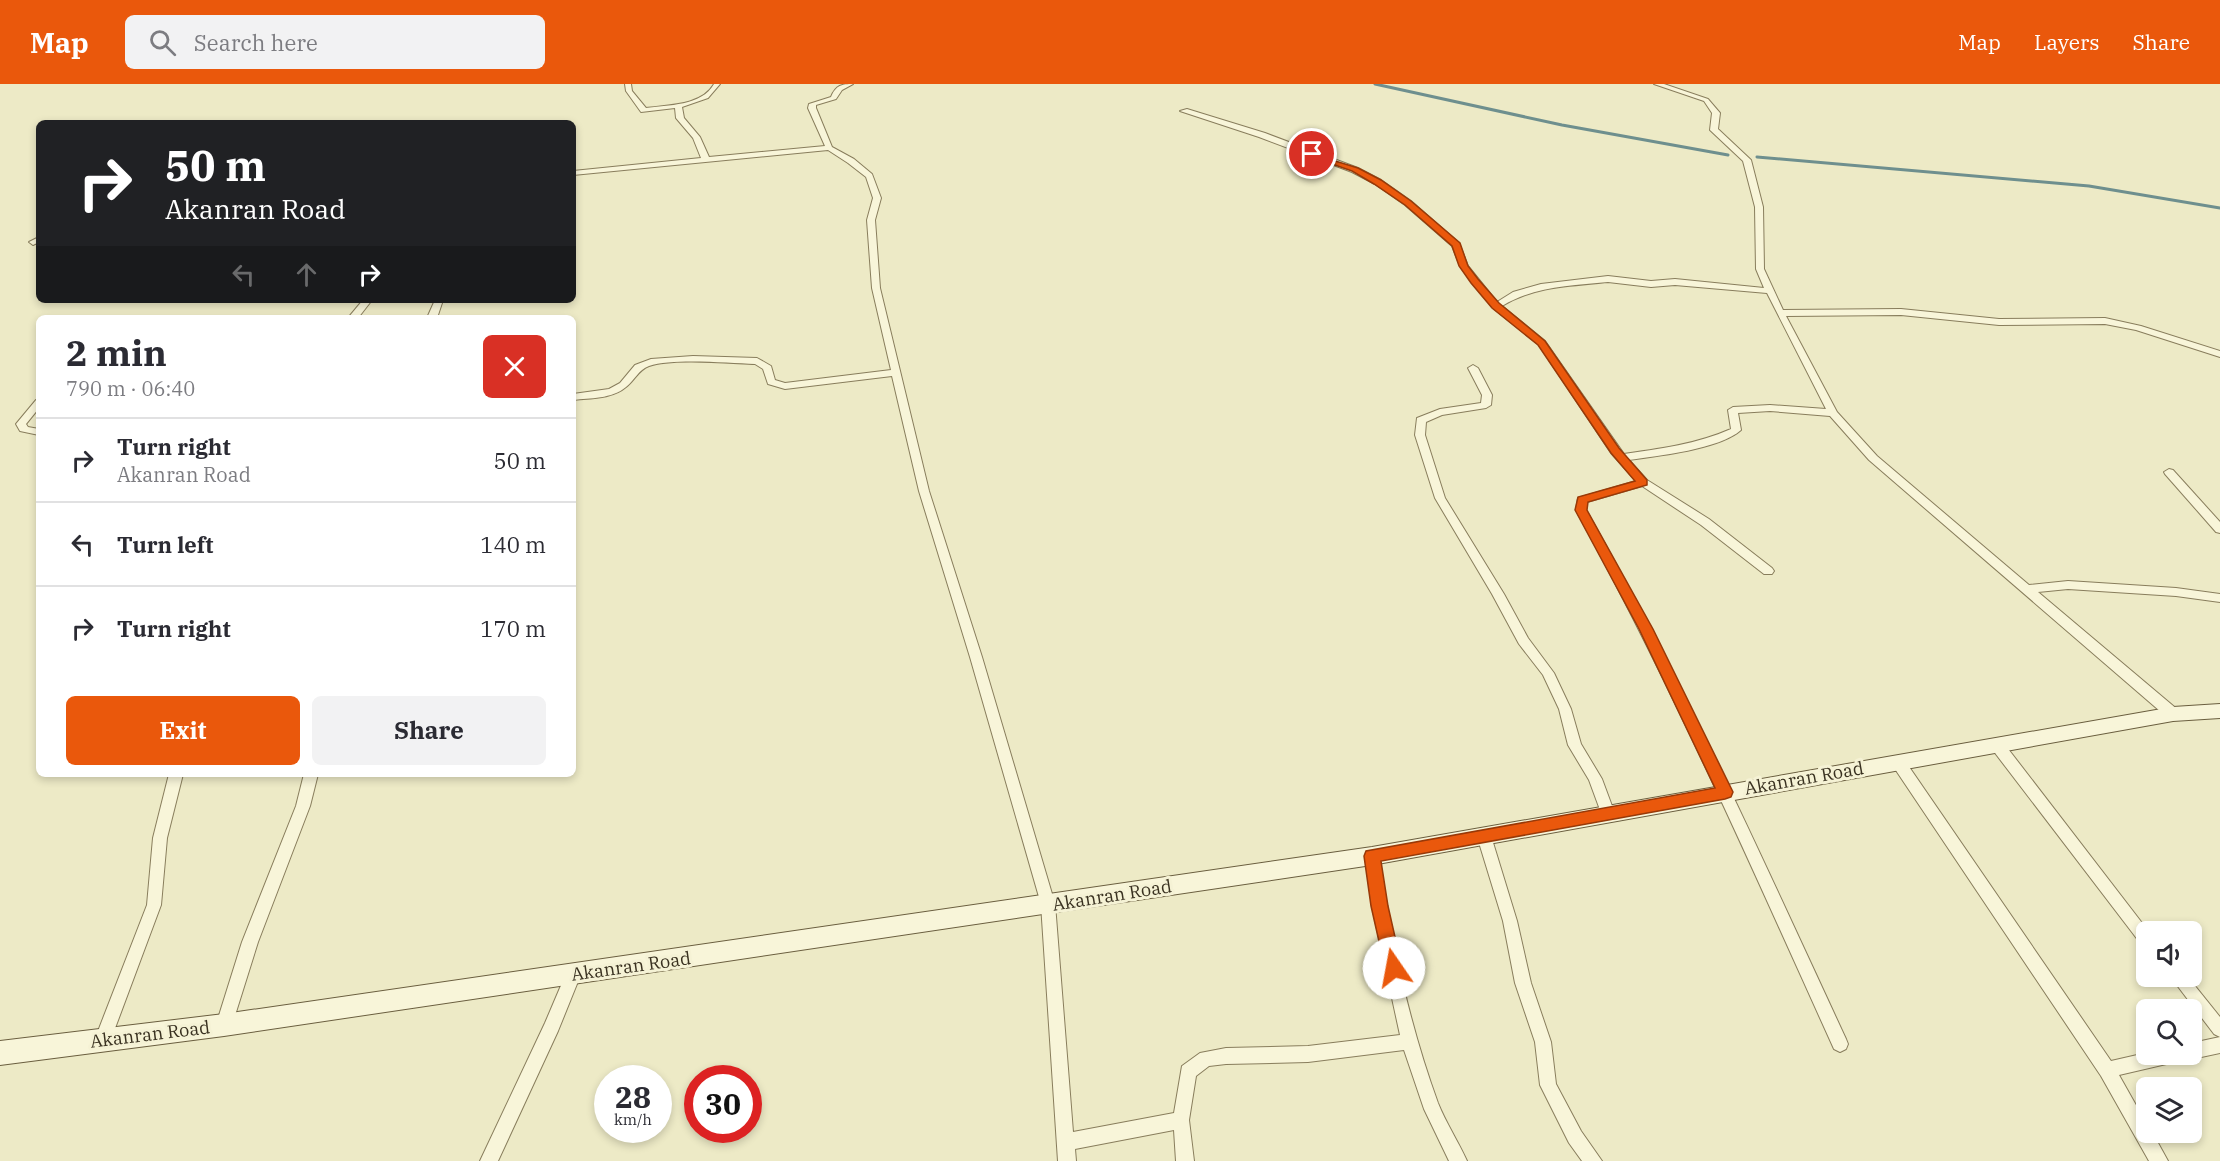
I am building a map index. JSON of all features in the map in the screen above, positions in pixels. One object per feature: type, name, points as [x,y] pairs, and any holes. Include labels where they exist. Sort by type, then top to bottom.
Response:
[{"type":"main road","name":"Akanran Road","points":[[0,1053],[224,1025],[1372,856],[2172,714],[2220,711]]},
{"type":"street","points":[[628,84],[629,91],[641,109],[649,111],[705,98],[712,94],[717,84]]},
{"type":"street","points":[[829,148],[812,108],[813,104],[834,98],[836,90],[850,84]]},
{"type":"street","points":[[1657,84],[1706,100],[1716,113],[1714,130],[1747,160],[1759,207],[1760,269],[1780,313],[1833,413],[1873,458],[2172,714]]},
{"type":"street","points":[[678,106],[680,118],[696,137],[706,160]]},
{"type":"street","points":[[1184,111],[1262,135],[1355,170],[1378,182],[1408,203],[1456,245],[1464,266],[1496,306],[1542,343],[1621,458],[1643,482],[1705,522],[1768,571]]},
{"type":"street","points":[[576,173],[829,148],[851,161],[869,176],[877,198],[871,220],[876,288],[924,491],[976,657],[1048,904],[1053,999],[1067,1161]]},
{"type":"street","points":[[1496,306],[1516,294],[1541,287],[1608,279],[1651,284],[1675,282],[1771,291]]},
{"type":"street","points":[[356,315],[366,303]]},
{"type":"street","points":[[1780,313],[1901,312],[1999,322],[2105,321],[2138,328],[2220,354]]},
{"type":"street","points":[[576,397],[612,392],[623,385],[638,367],[651,362],[693,359],[757,361],[768,368],[771,382],[785,386],[897,372]]},
{"type":"street","points":[[1473,368],[1487,394],[1486,405],[1440,412],[1421,420],[1420,435],[1426,456],[1440,498],[1524,641],[1548,673],[1565,710],[1575,745],[1595,780],[1608,814]]},
{"type":"street","points":[[36,406],[21,424],[24,429],[36,431]]},
{"type":"street","points":[[1621,458],[1673,450],[1726,436],[1736,430],[1733,410],[1770,408],[1833,413]]},
{"type":"street","points":[[2169,472],[2220,530]]},
{"type":"street","points":[[1643,482],[1582,500],[1581,510],[1646,629],[1725,792],[1839,1044]]},
{"type":"street","points":[[2025,589],[2068,585],[2176,592],[2220,598]]},
{"type":"street","points":[[1997,745],[2136,926]]},
{"type":"street","points":[[1898,762],[2107,1070],[2159,1161]]},
{"type":"street","points":[[104,1039],[154,905],[160,838],[175,777]]},
{"type":"street","points":[[224,1025],[249,942],[303,806],[310,777]]},
{"type":"street","points":[[1484,836],[1510,921],[1523,983],[1543,1042],[1548,1085],[1575,1137],[1593,1161]]},
{"type":"street","points":[[1372,856],[1379,906],[1408,1042],[1432,1109],[1458,1161]]},
{"type":"street","points":[[489,1161],[552,1026],[573,974]]},
{"type":"street","points":[[2186,987],[2220,1029]]},
{"type":"street","points":[[1185,1161],[1182,1120],[1188,1072],[1206,1059],[1226,1056],[1308,1054],[1408,1042]]},
{"type":"street","points":[[2202,1049],[2220,1045]]},
{"type":"street","points":[[2107,1070],[2136,1063]]},
{"type":"street","points":[[1066,1142],[1182,1120]]},
{"type":"waterway","points":[[1375,84],[1562,125],[1728,155]]},
{"type":"waterway","points":[[1757,157],[2089,186],[2220,208]]},
{"type":"route","points":[[1312,154],[1355,170],[1378,182],[1408,203],[1456,245],[1464,266],[1474,281],[1496,306],[1542,343],[1615,451],[1643,482],[1582,500],[1581,510],[1646,629],[1725,792],[1372,856],[1379,906],[1394,968]]}]
